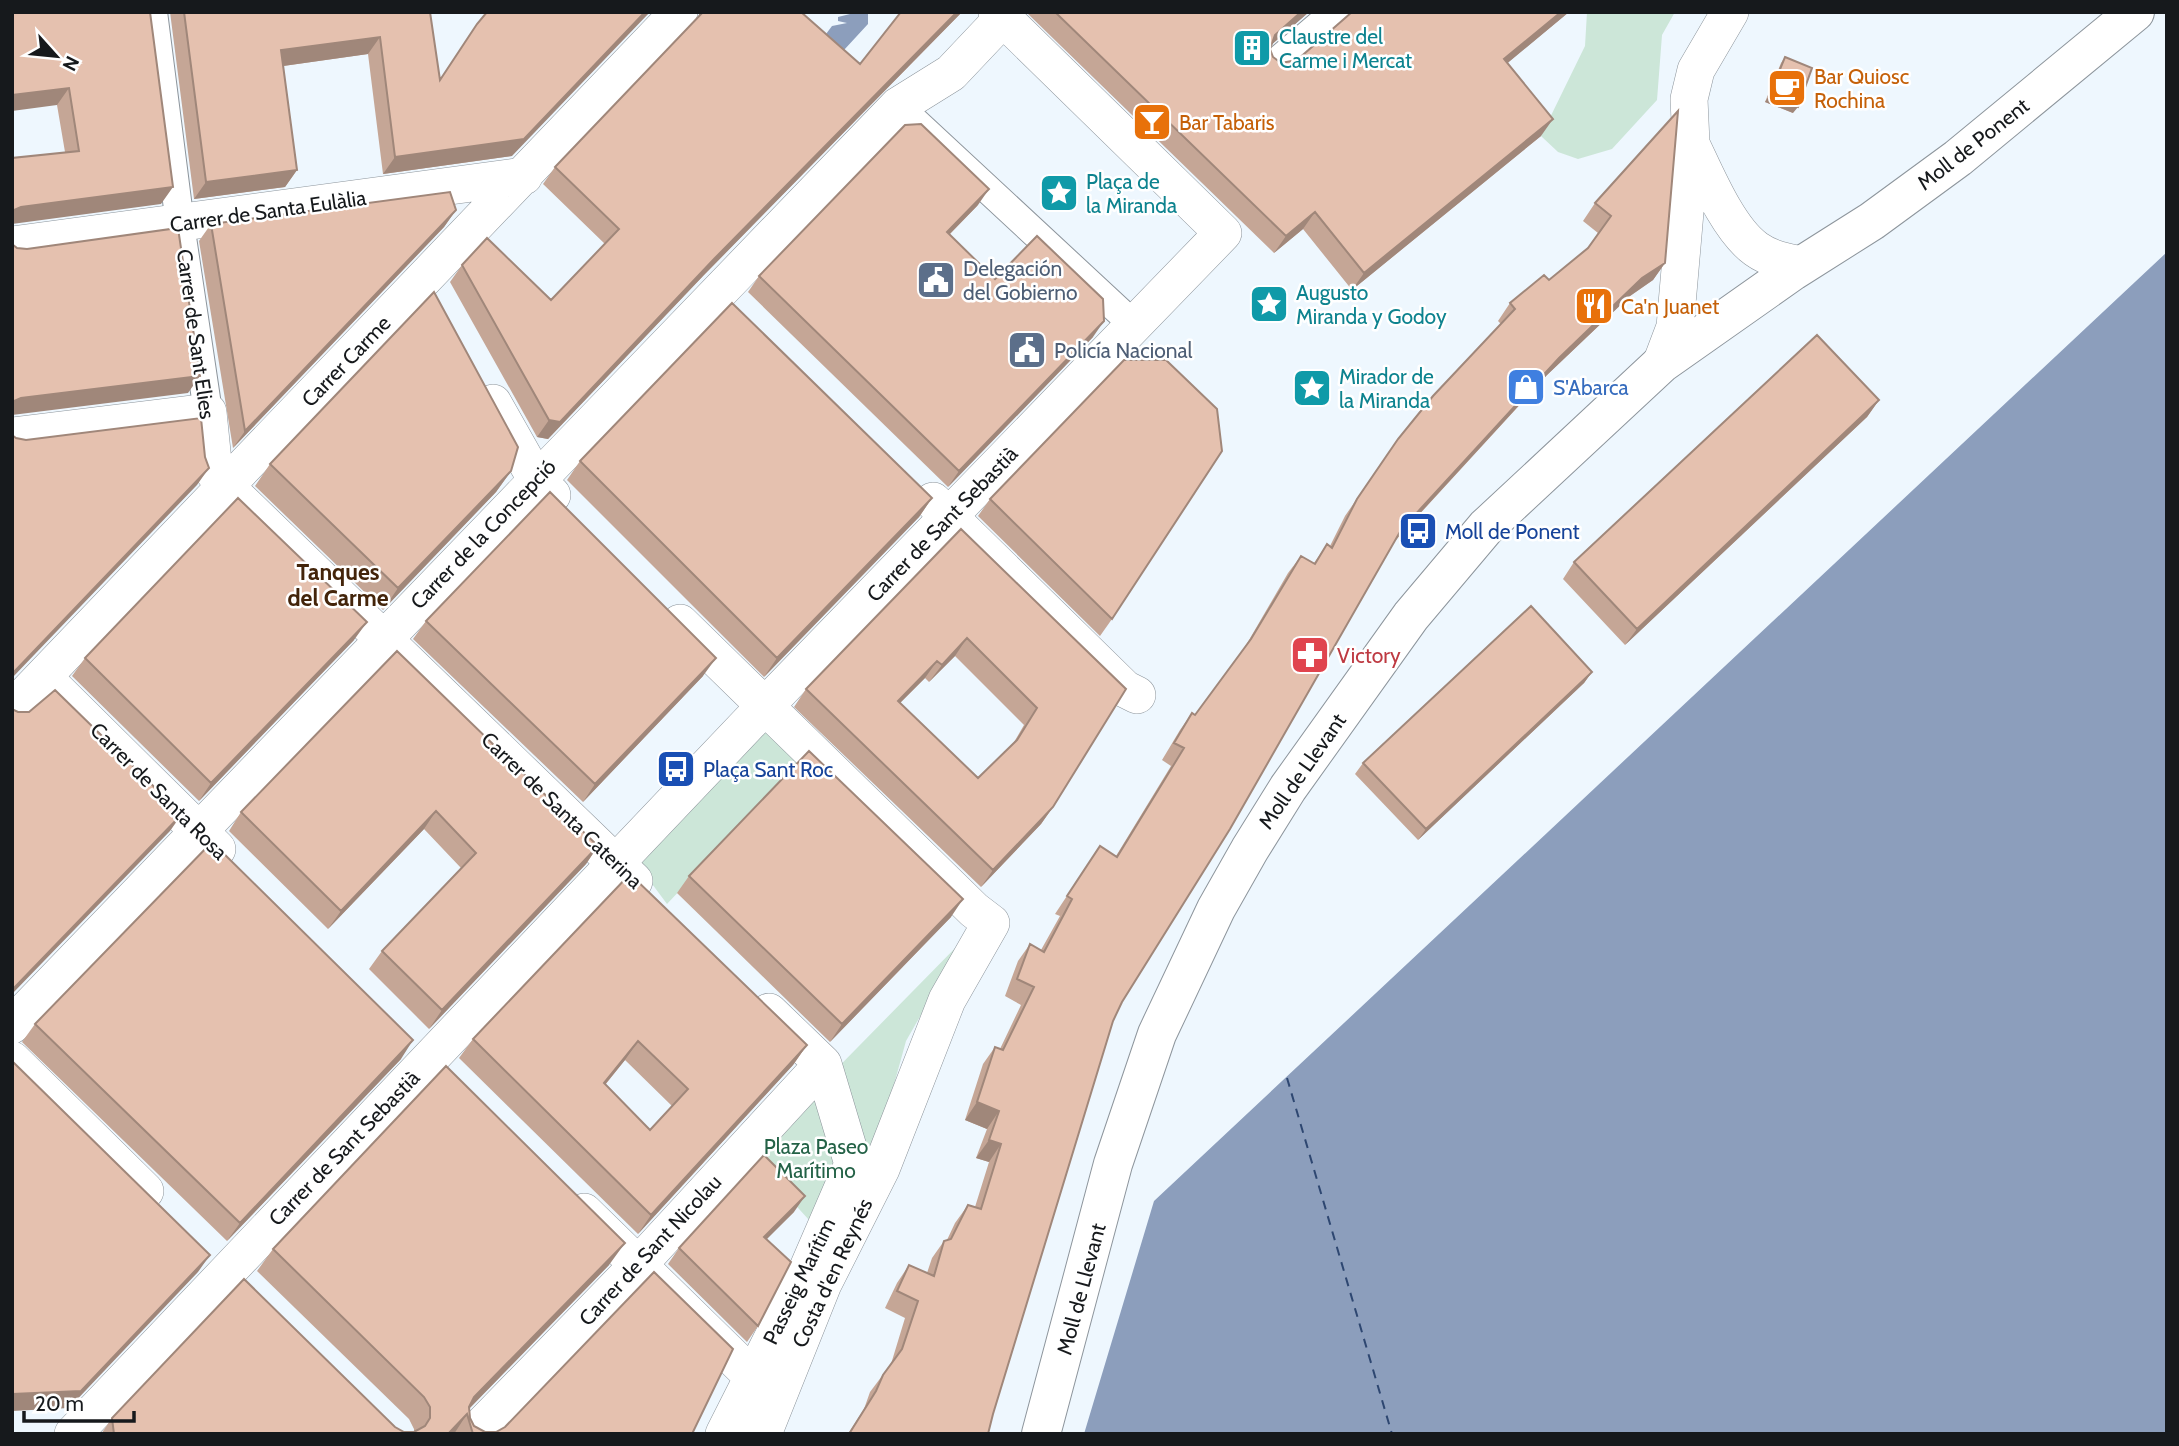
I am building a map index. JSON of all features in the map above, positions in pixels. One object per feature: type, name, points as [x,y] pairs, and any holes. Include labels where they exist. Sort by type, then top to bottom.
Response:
[{"type":"street","name":"Carrer de Sant Elies","points":[[153,12],[214,472],[225,486]]},
{"type":"street","name":"Carrer Carme","points":[[12,709],[679,12]]},
{"type":"street","points":[[1273,64],[1335,12]]},
{"type":"street","points":[[1661,364],[1675,327],[1691,143],[1689,99],[1696,70],[1730,12]]},
{"type":"street","name":"Moll de Ponent","points":[[1802,265],[1872,221],[1958,158],[2135,12]]},
{"type":"street","points":[[1000,15],[1223,233],[1128,333],[898,106],[951,73],[1000,15]]},
{"type":"street","name":"Carrer de la Concepció","points":[[12,1025],[898,106]]},
{"type":"street","points":[[1691,143],[1733,223],[1755,249],[1779,261],[1802,265]]},
{"type":"street","name":"Carrer de Santa Eulàlia","points":[[12,246],[524,176]]},
{"type":"street","name":"Moll de Llevant","points":[[1041,1434],[1113,1164],[1157,1034],[1216,909],[1288,788],[1411,616],[1486,527],[1661,364],[1802,265]]},
{"type":"street","points":[[425,280],[445,315]]},
{"type":"street","points":[[717,291],[746,319]]},
{"type":"street","name":"Carrer de Sant Sebastià","points":[[73,1434],[215,1261],[431,1058],[764,707],[1128,333]]},
{"type":"street","points":[[477,373],[536,479],[574,517]]},
{"type":"street","points":[[12,436],[208,412]]},
{"type":"street","points":[[911,479],[1125,690],[1137,695]]},
{"type":"street","name":"Carrer de Santa Caterina","points":[[225,486],[662,908]]},
{"type":"street","points":[[659,602],[764,707]]},
{"type":"street","name":"Carrer de Santa Rosa","points":[[43,677],[237,869]]},
{"type":"street","name":"Costa d'en Reynés","points":[[763,1434],[823,1284],[881,1169],[947,1000],[1002,921],[764,707]]},
{"type":"street","points":[[743,986],[823,1064]]},
{"type":"street","points":[[12,1060],[167,1213]]},
{"type":"street","name":"Passeig Marítim","points":[[724,1434],[808,1268],[853,1164],[823,1064]]},
{"type":"street","name":"Carrer de Sant Nicolau","points":[[474,1434],[638,1265],[823,1064]]},
{"type":"street","points":[[559,1186],[752,1376]]},
{"type":"street","points":[[215,1261],[255,1299]]},
{"type":"green space","points":[[1587,12],[1675,12],[1662,35],[1657,100],[1612,149],[1578,159],[1558,152],[1541,136],[1585,46]]},
{"type":"green space","points":[[770,713],[800,763],[667,904],[638,865]]},
{"type":"green space","name":"Plaza Paseo Marítimo","points":[[965,938],[906,1041],[880,1135],[829,1242],[751,1156]]},
{"type":"water","points":[[858,12],[868,14],[868,24],[844,50],[826,34],[832,26],[847,23],[838,21],[838,17]]},
{"type":"water","points":[[2167,252],[2167,1434],[1084,1434],[1154,1201]]},
{"type":"building","points":[[12,12],[150,12],[173,187],[21,207],[12,211],[12,158],[79,151],[69,88],[12,95]]},
{"type":"building","points":[[184,12],[430,12],[440,80],[487,12],[645,12],[524,139],[395,157],[380,37],[281,50],[297,170],[206,182]]},
{"type":"building","points":[[703,12],[801,12],[860,64],[901,12],[957,12],[714,259],[560,422],[549,420],[462,265],[487,238],[551,300],[619,229],[555,167]]},
{"type":"building","points":[[1055,12],[1301,12],[1275,35],[1270,49],[1273,57],[1281,63],[1297,60],[1352,12],[1561,12],[1504,59],[1553,119],[1364,273],[1315,212],[1286,236]]},
{"type":"building","name":"Bar Quiosc Rochina","points":[[1785,57],[1812,68],[1798,107],[1769,96]]},
{"type":"building","points":[[1678,111],[1665,263],[1642,278],[1559,358],[1401,530],[1230,829],[1122,1002],[1113,1021],[988,1434],[849,1434],[883,1375],[902,1349],[918,1301],[897,1291],[909,1265],[934,1276],[944,1241],[951,1239],[968,1205],[981,1209],[1001,1144],[989,1140],[999,1111],[977,1102],[995,1047],[1003,1050],[1034,987],[1017,979],[1030,944],[1044,952],[1072,899],[1067,896],[1100,846],[1117,857],[1184,748],[1174,743],[1192,713],[1195,715],[1251,639],[1301,556],[1315,564],[1327,544],[1332,548],[1357,499],[1398,439],[1433,396],[1515,309],[1510,303],[1544,275],[1549,280],[1588,248],[1611,216],[1595,203]]},
{"type":"building","points":[[921,124],[989,189],[947,232],[995,279],[1037,236],[1103,299],[1104,321],[959,471],[759,276],[905,125]]},
{"type":"building","points":[[450,192],[456,210],[245,431],[211,224]]},
{"type":"building","points":[[178,228],[200,376],[21,398],[12,402],[12,244],[17,248],[27,249]]},
{"type":"building","points":[[434,292],[518,447],[511,471],[398,588],[270,464]]},
{"type":"building","points":[[732,303],[932,498],[777,658],[580,461]]},
{"type":"building","points":[[1817,335],[1879,400],[1637,629],[1574,562]]},
{"type":"building","points":[[1124,360],[1166,360],[1217,409],[1222,451],[1112,619],[990,499]]},
{"type":"building","points":[[201,418],[205,457],[209,468],[12,674],[12,435],[26,440]]},
{"type":"building","points":[[550,492],[716,658],[595,784],[426,621]]},
{"type":"building","points":[[238,498],[367,622],[211,783],[85,658]]},
{"type":"building","points":[[961,529],[1126,689],[1053,807],[993,870],[806,689]],"holes":[[[967,638],[1037,708],[1017,740],[978,778],[898,701],[937,661],[942,665]]]},
{"type":"building","points":[[1531,606],[1592,672],[1426,829],[1363,763]]},
{"type":"building","points":[[397,651],[598,846],[442,1010],[382,951],[476,853],[436,811],[341,911],[241,812]]},
{"type":"building","points":[[55,690],[182,814],[12,990],[12,709],[29,712]]},
{"type":"building","points":[[809,751],[963,899],[842,1024],[689,876]]},
{"type":"building","points":[[212,842],[413,1040],[240,1223],[35,1024]]},
{"type":"building","points":[[630,874],[807,1045],[651,1215],[473,1039]],"holes":[[[638,1041],[688,1089],[650,1130],[604,1083]]]},
{"type":"building","points":[[12,1061],[210,1255],[81,1391],[12,1394]]},
{"type":"building","points":[[446,1066],[625,1243],[474,1397],[469,1407],[474,1426],[485,1432],[496,1432],[505,1427],[654,1272],[733,1349],[692,1434],[473,1434],[467,1414],[448,1434],[114,1434],[112,1418],[244,1279],[395,1427],[404,1432],[414,1432],[425,1426],[430,1418],[430,1407],[424,1397],[273,1249]]},
{"type":"building","points":[[764,1155],[805,1196],[764,1237],[791,1262],[758,1326],[679,1248]]},
{"type":"ferry route","points":[[1287,1078],[1392,1434]]},
{"type":"place","name":"Claustre del Carme i Mercat","points":[[1252,48]]},
{"type":"place","name":"Bar Quiosc Rochina","points":[[1787,88]]},
{"type":"place","name":"Bar Tabaris","points":[[1152,122]]},
{"type":"place","name":"Plaça de la Miranda","points":[[1059,193]]},
{"type":"place","name":"Delegación del Gobierno","points":[[936,280]]},
{"type":"place","name":"Augusto Miranda y Godoy","points":[[1269,304]]},
{"type":"place","name":"Ca'n Juanet","points":[[1594,306]]},
{"type":"place","name":"Policía Nacional","points":[[1027,350]]},
{"type":"place","name":"S'Abarca","points":[[1526,387]]},
{"type":"place","name":"Mirador de la Miranda","points":[[1312,388]]},
{"type":"place","name":"Moll de Ponent","points":[[1418,531]]},
{"type":"place","name":"Victory","points":[[1310,655]]},
{"type":"place","name":"Plaça Sant Roc","points":[[676,769]]},
{"type":"district","name":"Tanques del Carme","points":[[338,585]]}]
